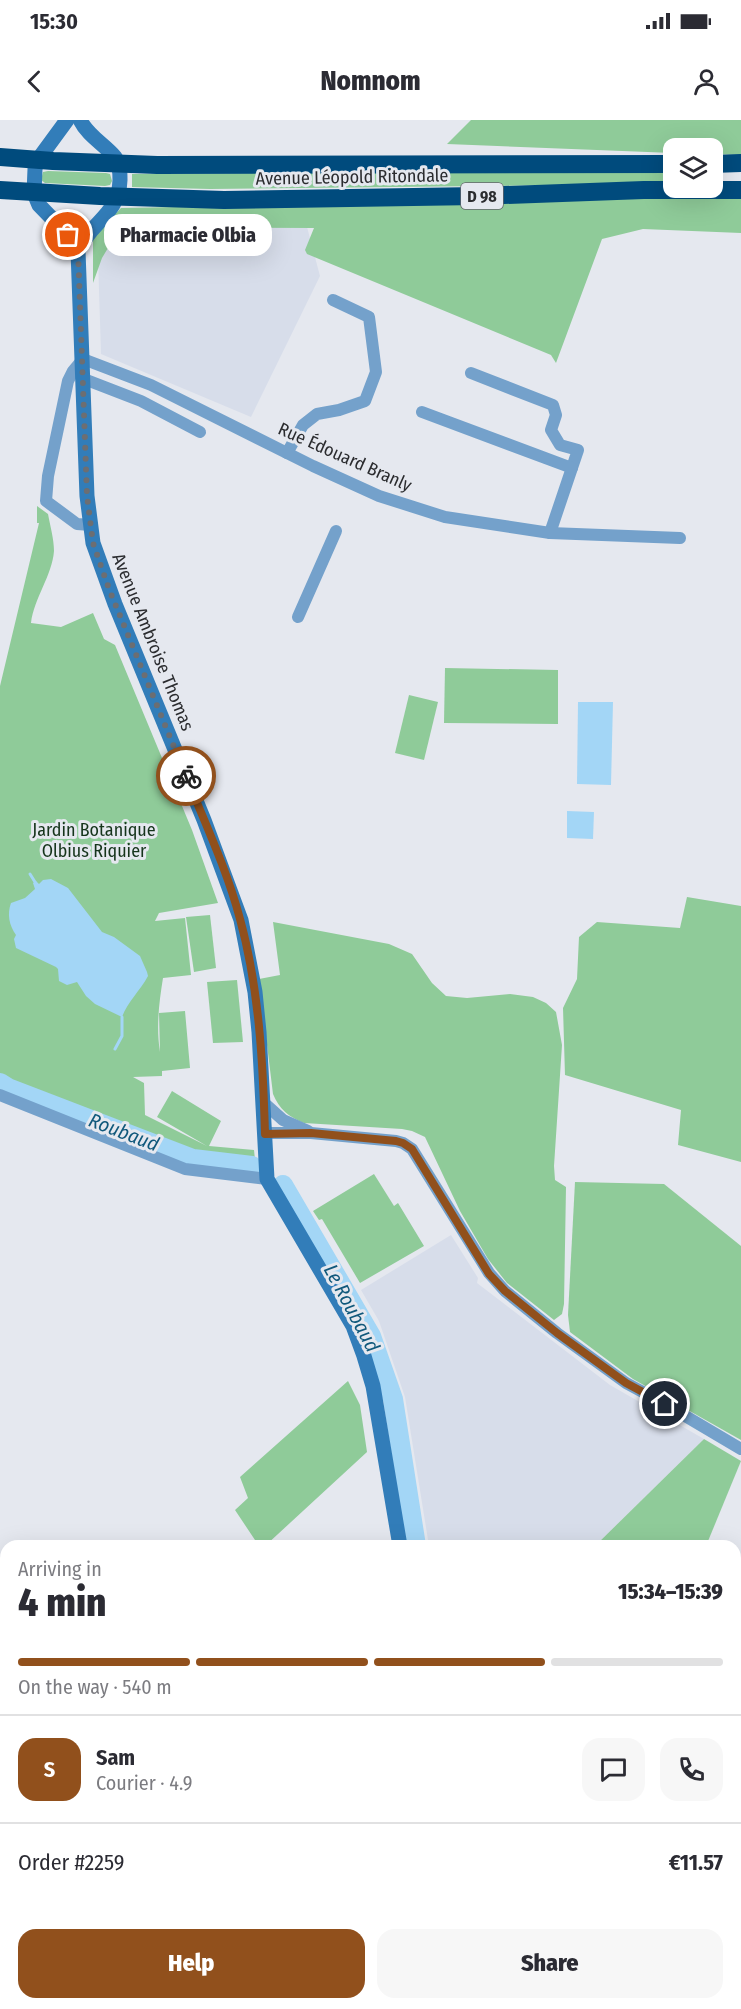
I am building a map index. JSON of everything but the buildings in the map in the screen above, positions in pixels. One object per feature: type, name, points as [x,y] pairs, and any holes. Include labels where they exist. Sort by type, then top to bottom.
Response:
[{"type":"highway","name":"Avenue Léopold Ritondale","points":[[0,157],[119,165],[663,164]]},
{"type":"highway","points":[[723,164],[741,163]]},
{"type":"highway","name":"Avenue Léopold Ritondale","points":[[0,190],[224,200],[477,196],[644,190],[741,190]]},
{"type":"street","points":[[67,120],[37,160],[34,193],[39,205],[68,235],[78,250],[90,230],[114,206],[118,197],[120,180],[116,158],[90,135],[80,120]]},
{"type":"street","name":"Avenue Ambroise Thomas","points":[[78,250],[87,496],[93,543],[102,572],[204,820],[241,920],[255,992],[264,1102],[267,1179]]},
{"type":"street","points":[[287,453],[303,425],[317,414],[339,410],[365,401],[376,372],[369,317],[333,300]]},
{"type":"street","points":[[83,359],[72,371],[68,381],[48,476],[46,501],[77,524],[91,525]]},
{"type":"street","name":"Rue Édouard Branly","points":[[83,359],[151,385],[379,496],[445,517],[550,533],[680,538]]},
{"type":"street","points":[[471,373],[553,405],[556,416],[551,430],[560,445],[578,450],[550,533]]},
{"type":"street","points":[[84,379],[141,401],[200,432]]},
{"type":"street","points":[[422,412],[572,468]]},
{"type":"street","points":[[298,617],[336,531]]},
{"type":"street","points":[[0,1095],[185,1169],[267,1179],[353,1326],[364,1356],[373,1386],[399,1540]]},
{"type":"street","points":[[264,1102],[283,1120],[311,1133]]},
{"type":"street","points":[[265,1129],[277,1120],[283,1120]]},
{"type":"street","points":[[265,1129],[396,1141],[408,1146],[425,1168],[489,1274],[505,1291],[557,1333],[626,1383],[741,1449]]},
{"type":"shaded area","points":[[145,225],[307,227],[320,276],[251,417],[101,354],[98,257],[114,242]]},
{"type":"shaded area","points":[[451,1235],[478,1278],[477,1283],[610,1385],[704,1439],[601,1540],[428,1540],[405,1397],[379,1321],[361,1290]]},
{"type":"green space","points":[[471,120],[741,120],[741,155],[723,154],[723,138],[663,138],[663,153],[447,144]]},
{"type":"green space","points":[[663,170],[663,184],[210,189],[132,187],[132,174]]},
{"type":"green space","points":[[43,172],[106,173],[110,174],[112,181],[110,185],[105,186],[45,183],[41,180]]},
{"type":"green space","points":[[741,196],[741,233],[643,229],[602,239],[556,363],[551,355],[307,254],[305,250],[314,228],[147,227],[111,243],[102,258],[93,283],[93,238],[121,208]]},
{"type":"green space","name":"Jardin Botanique Olbius Riquier","points":[[37,506],[48,514],[54,551],[31,623],[61,627],[93,613],[104,639],[115,645],[192,830],[218,903],[159,913],[155,921],[185,918],[191,975],[163,978],[159,1006],[158,1033],[160,1052],[159,1013],[185,1011],[190,1068],[162,1071],[162,1076],[133,1077],[144,1083],[145,1115],[207,1146],[157,1117],[172,1091],[221,1121],[209,1146],[254,1150],[255,1160],[185,1149],[5,1078],[0,1074],[0,686],[39,523],[37,523]]},
{"type":"green space","points":[[445,668],[558,670],[558,724],[444,723]]},
{"type":"green space","points":[[409,695],[438,702],[424,760],[395,753]]},
{"type":"green space","points":[[687,897],[741,906],[741,1162],[678,1145],[681,1110],[565,1075],[563,1008],[577,979],[579,937],[597,922],[680,928]]},
{"type":"green space","points":[[210,915],[216,968],[194,972],[186,917]]},
{"type":"green space","points":[[273,922],[389,944],[412,954],[432,983],[446,996],[467,998],[510,994],[533,997],[546,1003],[556,1012],[562,1045],[554,1166],[555,1180],[566,1187],[564,1304],[562,1314],[554,1320],[507,1283],[488,1259],[460,1211],[425,1137],[402,1129],[304,1123],[289,1115],[278,1104],[273,1094],[259,979],[280,975]]},
{"type":"green space","points":[[237,980],[243,1042],[213,1043],[207,982]]},
{"type":"green space","points":[[374,1174],[394,1206],[398,1203],[424,1246],[360,1283],[322,1219],[319,1220],[313,1211]]},
{"type":"green space","points":[[575,1182],[664,1184],[741,1246],[741,1440],[633,1379],[570,1332],[568,1315]]},
{"type":"green space","points":[[348,1381],[360,1405],[367,1452],[272,1540],[255,1540],[235,1510],[248,1498],[240,1477]]},
{"type":"green space","points":[[704,1439],[741,1461],[708,1540],[601,1540]]},
{"type":"water","points":[[578,702],[613,702],[611,785],[577,784]]},
{"type":"water","points":[[567,811],[594,812],[593,839],[567,838]]},
{"type":"water","points":[[51,879],[68,888],[102,932],[114,937],[140,956],[148,976],[122,1017],[95,1004],[86,996],[77,982],[67,985],[59,981],[56,967],[16,948],[14,939],[16,935],[9,919],[11,903],[25,898],[35,889],[33,883],[36,881],[39,884],[43,880]]},
{"type":"waterway","points":[[30,874],[35,882]]},
{"type":"waterway","points":[[115,1049],[122,1036],[122,1017]]},
{"type":"waterway","name":"Roubaud","points":[[0,1083],[193,1159],[252,1166]]},
{"type":"waterway","name":"Le Roubaud","points":[[283,1185],[371,1336],[393,1399],[415,1540]]},
{"type":"way so far","points":[[68,235],[78,250],[87,496],[93,543],[109,589],[186,776]]},
{"type":"place","name":"Pharmacie Olbia","points":[[68,235]]},
{"type":"route","points":[[186,776],[241,920],[255,992],[265,1134],[311,1133],[396,1141],[408,1146],[425,1168],[489,1274],[505,1291],[557,1333],[626,1383],[665,1404]]}]
